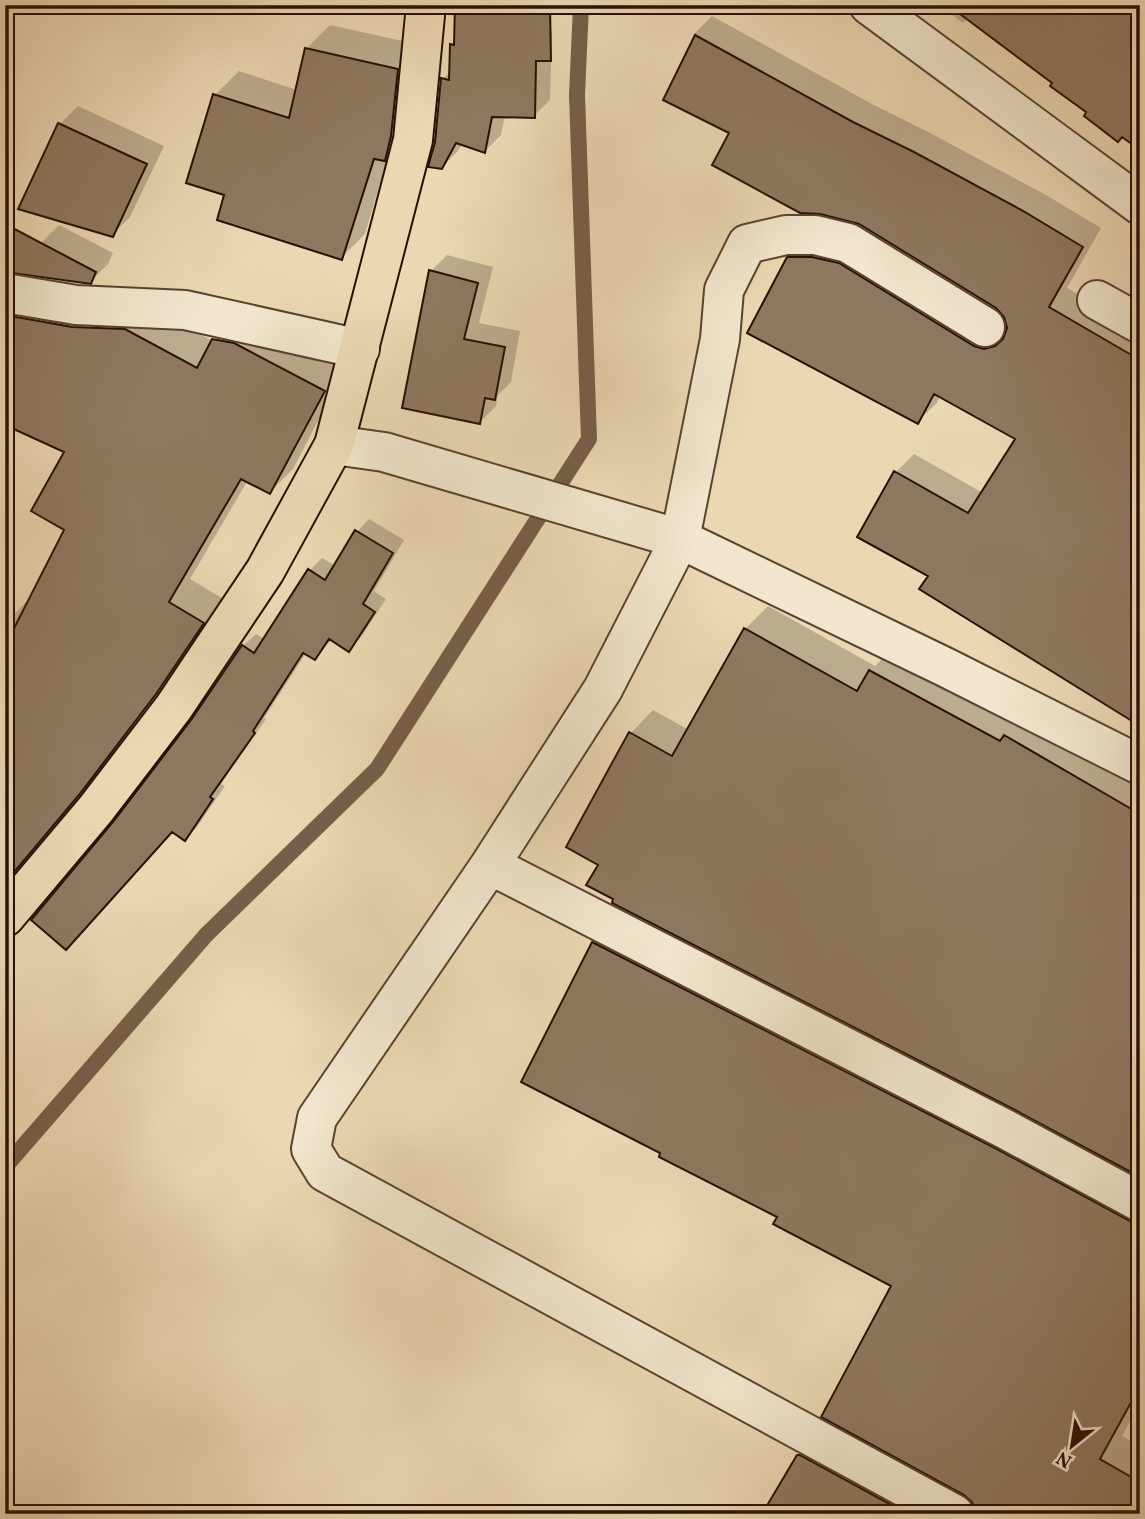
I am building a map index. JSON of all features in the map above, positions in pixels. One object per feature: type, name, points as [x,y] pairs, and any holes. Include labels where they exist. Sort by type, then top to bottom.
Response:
[{"type":"main road","points":[[5,917],[96,809],[174,707],[265,571],[334,445],[413,140],[426,5]]},
{"type":"street","points":[[869,5],[1140,205]]},
{"type":"street","points":[[954,1514],[325,1172],[311,1149],[317,1118],[490,865],[603,689],[680,539],[720,339],[724,290],[747,244],[786,234],[815,235],[848,243],[985,327]]},
{"type":"street","points":[[5,293],[76,305],[185,310],[360,349]]},
{"type":"street","points":[[1097,300],[1140,324]]},
{"type":"street","points":[[334,445],[384,452],[680,539],[946,667],[1140,765]]},
{"type":"street","points":[[490,865],[1006,1129],[1140,1202]]},
{"type":"building","points":[[455,5],[550,5],[551,61],[536,61],[535,118],[492,117],[485,153],[456,143],[442,169],[428,167],[435,142],[441,78],[449,80],[450,44],[454,45]]},
{"type":"building","points":[[948,5],[1140,5],[1140,150],[1122,137],[1118,142],[1084,116],[1086,112],[1050,86],[1052,83]]},
{"type":"building","points":[[695,35],[1025,212],[1083,247],[1049,307],[1140,360],[1140,726],[919,589],[928,576],[857,537],[894,471],[968,513],[1015,439],[934,394],[918,424],[747,333],[787,257],[812,257],[839,263],[974,346],[984,349],[995,346],[1003,339],[1007,328],[1004,317],[996,308],[859,224],[820,214],[800,213],[712,165],[729,133],[663,100]]},
{"type":"building","points":[[305,48],[398,69],[391,136],[385,161],[374,159],[342,260],[217,220],[224,195],[186,183],[213,94],[289,118]]},
{"type":"building","points":[[58,123],[147,164],[113,237],[18,209]]},
{"type":"building","points":[[5,224],[96,272],[91,284],[5,272]]},
{"type":"building","points":[[429,270],[478,283],[464,339],[505,347],[495,400],[485,398],[480,424],[402,408]]},
{"type":"building","points":[[5,315],[72,327],[125,329],[197,368],[212,339],[234,343],[325,391],[270,494],[241,479],[169,602],[204,623],[156,694],[79,795],[5,883],[5,646],[64,530],[31,511],[64,452],[5,425]]},
{"type":"building","points":[[355,530],[393,553],[363,604],[375,612],[349,652],[329,639],[315,660],[303,653],[253,731],[255,733],[210,797],[213,799],[185,841],[172,832],[66,950],[31,920],[113,822],[191,720],[242,645],[254,653],[308,569],[325,580]]},
{"type":"building","points":[[744,628],[857,691],[869,670],[1000,741],[1004,735],[1140,814],[1140,1177],[612,903],[613,899],[586,885],[598,865],[566,847],[629,732],[672,756]]},
{"type":"building","points":[[592,942],[1140,1224],[1140,1386],[1100,1459],[1140,1482],[1140,1489],[1126,1514],[976,1514],[972,1502],[964,1495],[821,1417],[891,1286],[773,1224],[777,1217],[521,1082]]},
{"type":"building","points":[[797,1455],[800,1455],[908,1514],[762,1514]]},
{"type":"waterway","points":[[5,1167],[206,935],[377,769],[589,439],[577,95],[581,5]]}]
